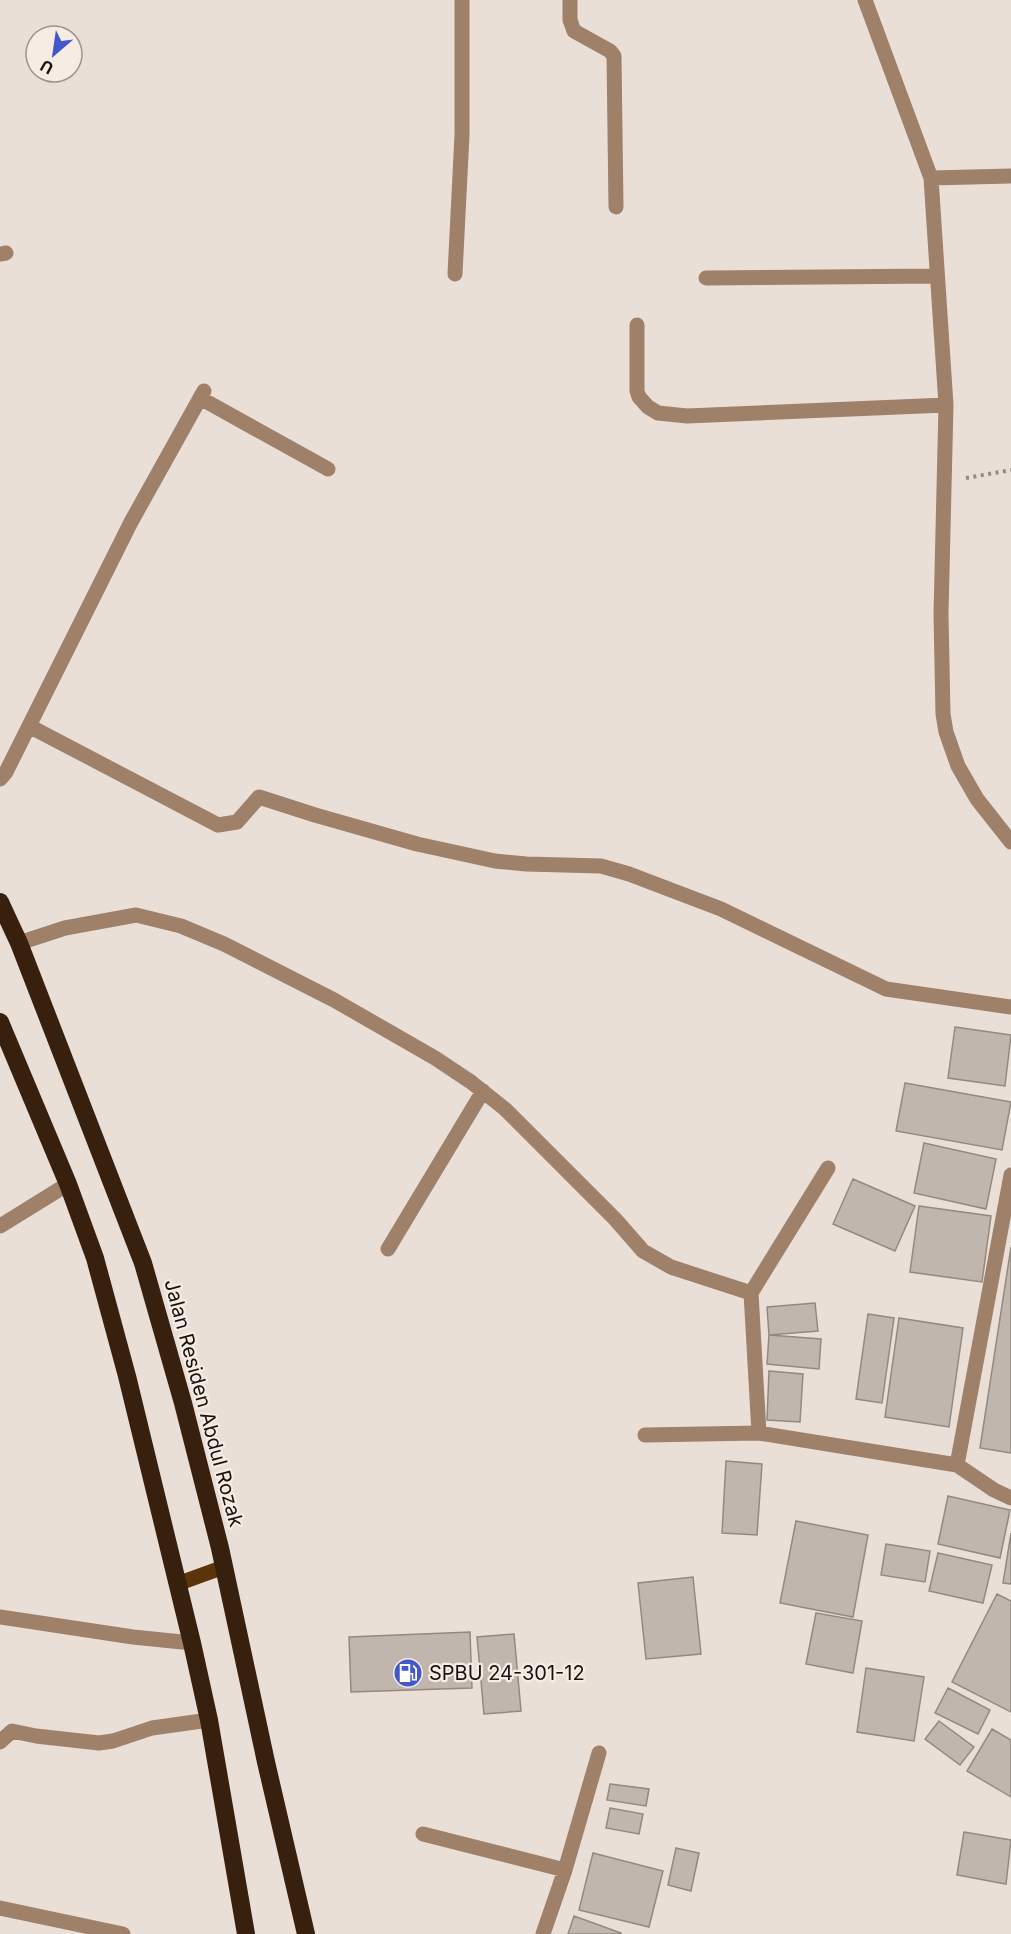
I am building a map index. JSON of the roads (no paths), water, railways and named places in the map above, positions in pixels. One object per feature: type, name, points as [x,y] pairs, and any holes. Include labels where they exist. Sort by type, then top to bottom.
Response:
[{"type":"highway","name":"Jalan Residen Abdul Rozak","points":[[0,902],[19,943],[143,1263],[183,1403],[224,1567],[306,1934]]},
{"type":"highway","points":[[0,1022],[68,1184],[98,1269],[127,1376],[192,1643],[246,1934]]},
{"type":"main road","points":[[177,1584],[224,1567]]},
{"type":"street","points":[[455,274],[462,135],[462,0]]},
{"type":"street","points":[[570,0],[570,20],[574,31],[615,56],[616,207]]},
{"type":"street","points":[[865,0],[931,178],[946,405],[941,614],[946,732],[958,766],[976,800],[1011,842]]},
{"type":"street","points":[[931,178],[1011,176]]},
{"type":"street","points":[[706,278],[938,276]]},
{"type":"street","points":[[638,325],[637,391],[642,402],[658,413],[687,416],[946,405]]},
{"type":"street","points":[[0,779],[6,772],[131,522],[202,395],[328,469]]},
{"type":"street","points":[[29,726],[218,825],[237,822],[259,797],[417,844],[495,861],[601,866],[629,874],[721,909],[886,989],[1011,1007]]},
{"type":"street","points":[[19,943],[65,928],[136,915],[181,926],[224,944],[334,1000],[435,1058],[483,1091],[505,1109],[615,1219],[643,1251],[671,1268],[752,1293]]},
{"type":"street","points":[[388,1249],[483,1091]]},
{"type":"street","points":[[759,1433],[752,1293],[828,1168]]},
{"type":"street","points":[[957,1465],[1011,1175]]},
{"type":"street","points":[[0,1226],[68,1184]]},
{"type":"street","points":[[645,1435],[759,1433],[957,1465],[994,1490],[1011,1498]]},
{"type":"street","points":[[0,1617],[133,1637],[192,1643]]},
{"type":"street","points":[[0,1742],[12,1731],[99,1743],[113,1741],[152,1728],[208,1720]]},
{"type":"street","points":[[543,1934],[565,1870],[599,1753]]},
{"type":"street","points":[[423,1834],[565,1870]]},
{"type":"street","points":[[0,1908],[123,1934]]},
{"type":"place","name":"SPBU 24-301-12","points":[[408,1673]]}]
